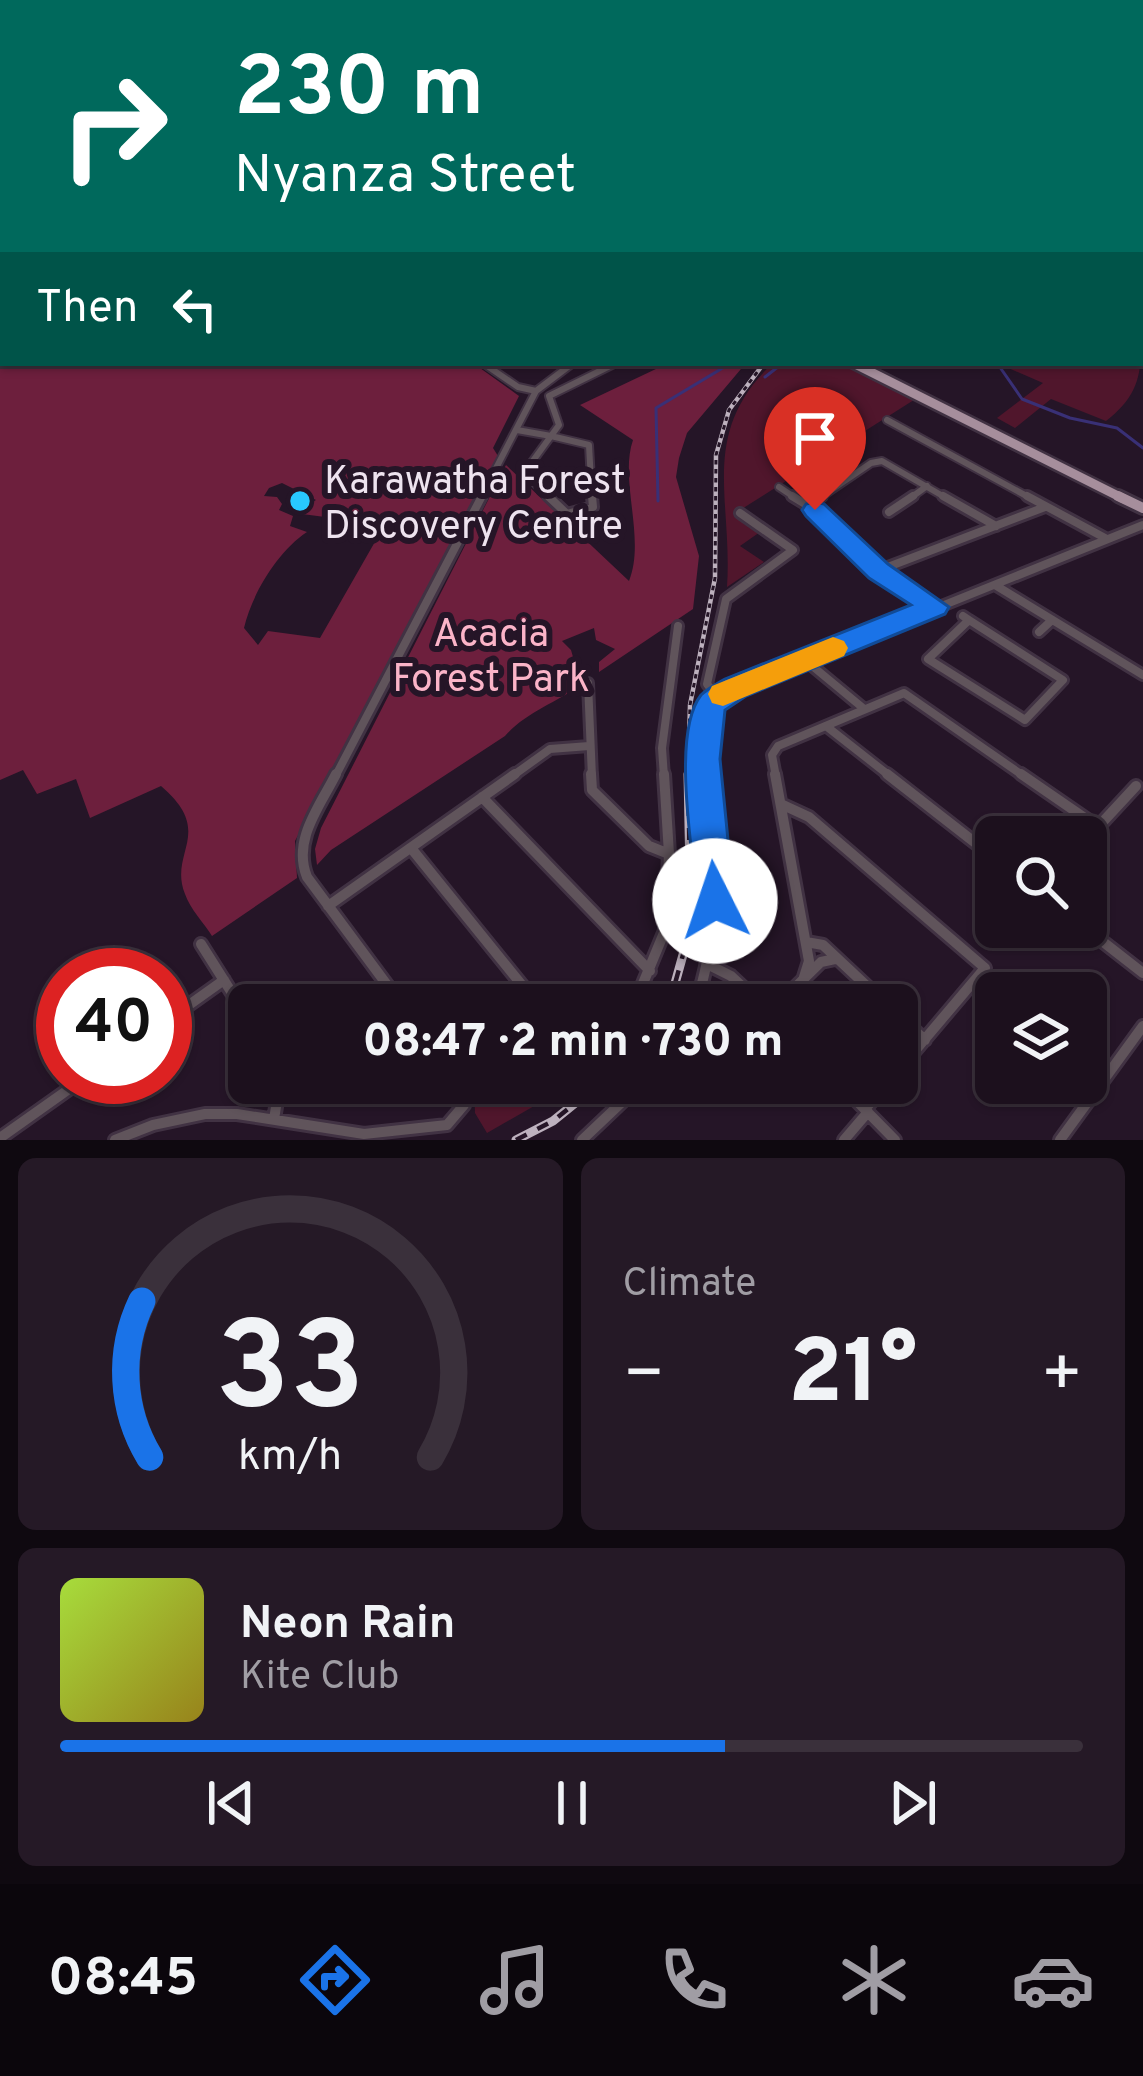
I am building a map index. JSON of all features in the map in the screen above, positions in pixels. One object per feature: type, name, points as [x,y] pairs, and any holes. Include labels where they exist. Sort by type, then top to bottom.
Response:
[{"type":"main road","points":[[867,366],[1143,505]]},
{"type":"street","points":[[487,366],[518,387],[536,391]]},
{"type":"street","points":[[386,984],[301,862],[304,836],[536,391],[569,366]]},
{"type":"street","points":[[517,430],[549,436],[590,446],[595,503],[578,515],[564,512],[525,476],[549,436],[559,423],[549,396],[610,366]]},
{"type":"street","points":[[886,420],[1106,538]]},
{"type":"street","points":[[808,505],[876,461],[996,526]]},
{"type":"street","points":[[889,512],[927,486]]},
{"type":"street","points":[[779,488],[808,505],[879,571],[935,607]]},
{"type":"street","points":[[879,571],[1047,506]]},
{"type":"street","points":[[718,698],[707,684],[727,599],[794,550],[740,513]]},
{"type":"street","points":[[703,984],[711,966],[715,887],[704,734],[708,710],[718,698],[1143,526]]},
{"type":"street","points":[[994,584],[1143,675]]},
{"type":"street","points":[[966,618],[1063,680],[1025,720],[928,659],[966,618]]},
{"type":"street","points":[[1039,632],[1052,620]]},
{"type":"street","points":[[644,984],[666,928],[669,854],[662,748],[681,632]]},
{"type":"street","points":[[805,660],[863,708]]},
{"type":"street","points":[[588,683],[591,783],[596,795],[649,846],[669,854]]},
{"type":"street","points":[[804,977],[809,967],[773,750],[904,693],[1082,816]]},
{"type":"street","points":[[826,726],[975,843]]},
{"type":"street","points":[[328,906],[550,749],[589,746]]},
{"type":"street","points":[[1107,817],[1136,786]]},
{"type":"street","points":[[482,797],[650,971]]},
{"type":"street","points":[[783,806],[808,817],[985,968],[918,1048]]},
{"type":"street","points":[[411,848],[521,984]]},
{"type":"street","points":[[802,922],[865,984]]},
{"type":"street","points":[[201,944],[228,986]]},
{"type":"street","points":[[1107,945],[1143,973]]},
{"type":"street","points":[[806,946],[824,946]]},
{"type":"street","points":[[806,946],[838,959]]},
{"type":"street","points":[[797,984],[823,961],[838,959]]},
{"type":"street","points":[[711,966],[739,984]]},
{"type":"street","points":[[192,1003],[224,980]]},
{"type":"street","points":[[1060,1140],[1143,1026]]},
{"type":"street","points":[[918,1034],[925,1040]]},
{"type":"street","points":[[0,1138],[48,1104]]},
{"type":"street","points":[[274,1119],[276,1104]]},
{"type":"street","points":[[115,1140],[153,1125],[205,1114],[274,1119],[364,1134],[447,1125],[458,1117],[463,1104]]},
{"type":"street","points":[[582,1140],[620,1104]]},
{"type":"street","points":[[859,1104],[896,1140]]},
{"type":"street","points":[[844,1140],[872,1104]]},
{"type":"shaded area","points":[[770,366],[847,366],[917,398],[737,512],[744,524],[760,532],[740,546],[764,562],[727,587],[727,441],[750,389]]},
{"type":"shaded area","points":[[1004,366],[1139,366],[1125,403],[1106,421],[1051,399],[1015,428],[997,418],[1043,383]]},
{"type":"shaded area","points":[[475,1104],[538,1104],[487,1133]]},
{"type":"green space","points":[[0,366],[477,366],[519,396],[493,448],[498,456],[295,841],[297,878],[212,936],[190,905],[181,879],[186,817],[161,786],[90,818],[76,779],[37,794],[23,770],[0,780]],"holes":[[[282,483],[316,500],[300,509],[302,514],[348,520],[350,525],[341,533],[376,540],[320,638],[268,631],[258,645],[244,628],[253,601],[276,562],[307,532],[290,526],[293,516],[279,510],[282,504],[277,497],[264,496]]]},
{"type":"green space","name":"Acacia Forest Park","points":[[743,366],[687,433],[679,458],[676,477],[699,556],[693,609],[599,672],[599,662],[615,649],[596,640],[594,628],[562,641],[571,650],[581,685],[331,850],[317,865],[315,849],[321,828],[506,465],[629,581],[635,547],[629,473],[633,440],[580,405],[658,368]]},
{"type":"waterway","points":[[632,0],[693,0]]},
{"type":"waterway","points":[[658,501],[656,408],[726,366]]},
{"type":"waterway","points":[[765,377],[779,366]]},
{"type":"waterway","points":[[999,366],[1022,399],[1070,418],[1117,428],[1143,448]]},
{"type":"railway","points":[[688,776],[690,705],[715,578],[716,455],[729,410],[762,366]]},
{"type":"railway","points":[[675,984],[691,926],[688,776]]},
{"type":"railway","points":[[516,1140],[574,1104]]},
{"type":"slow traffic","points":[[723,694],[833,648]]},
{"type":"place","name":"Karawatha Forest Discovery Centre","points":[[300,501]]},
{"type":"route","points":[[715,901],[703,759],[706,718],[714,701],[935,607],[879,571],[815,510]]}]
